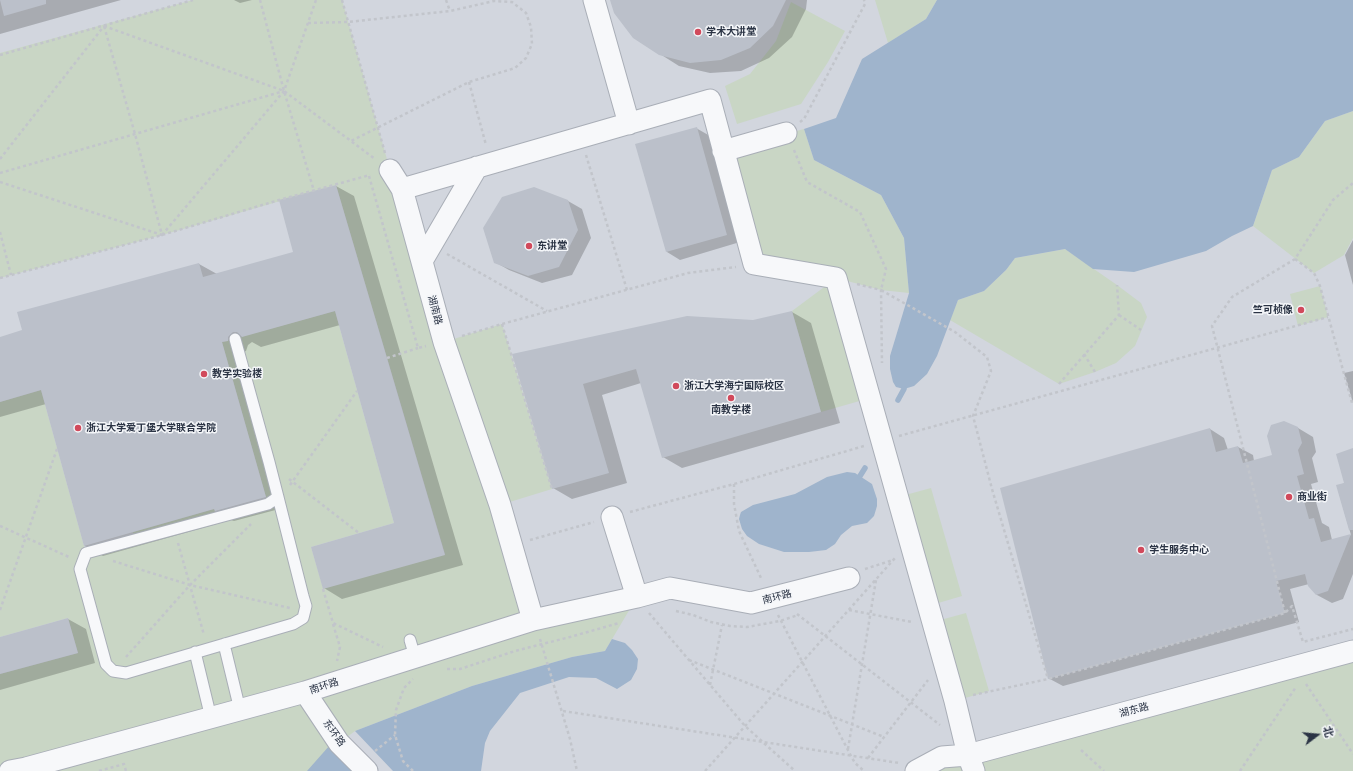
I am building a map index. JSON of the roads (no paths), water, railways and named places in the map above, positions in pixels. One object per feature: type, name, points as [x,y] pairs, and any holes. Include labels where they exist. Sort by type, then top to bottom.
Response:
[{"type":"street","points":[[594,0],[629,124]]},
{"type":"street","points":[[402,189],[710,100],[754,264],[836,278],[955,701],[971,763]]},
{"type":"street","points":[[723,151],[786,133]]},
{"type":"street","points":[[427,253],[484,165]]},
{"type":"street","name":"湖南路","points":[[390,170],[402,189],[427,253],[444,342],[500,505],[533,620]]},
{"type":"street","points":[[612,517],[644,608]]},
{"type":"street","name":"南环路","points":[[10,771],[26,768],[305,692],[533,620],[644,608],[670,588],[751,603],[849,578]]},
{"type":"street","name":"湖东路","points":[[909,767],[942,757],[971,763],[1353,651]]},
{"type":"street","name":"东环路","points":[[305,692],[339,743],[367,771]]},
{"type":"lane","points":[[235,339],[278,497],[306,606],[303,618],[293,624],[126,673],[113,671],[106,664],[80,569],[84,558],[174,530],[268,504],[278,497]]},
{"type":"lane","points":[[224,644],[240,710]]},
{"type":"lane","points":[[195,652],[211,718]]},
{"type":"water","points":[[937,0],[1353,0],[1353,111],[1325,121],[1299,157],[1272,170],[1253,226],[1206,251],[1134,272],[1093,269],[1065,249],[1015,258],[1006,270],[984,291],[958,300],[937,356],[927,374],[914,386],[904,389],[896,387],[893,382],[890,369],[890,356],[909,293],[904,238],[881,195],[814,160],[804,129],[836,118],[862,59],[926,19]]},
{"type":"water","points":[[847,472],[855,473],[872,484],[877,499],[877,506],[874,516],[867,523],[852,526],[841,535],[835,544],[826,550],[784,552],[759,544],[747,536],[742,529],[739,519],[741,512],[753,505],[795,494],[827,477]]},
{"type":"water","points":[[612,639],[625,643],[638,659],[637,669],[631,680],[617,689],[596,678],[569,677],[520,693],[490,731],[485,743],[481,771],[393,771],[355,731],[472,686],[572,657],[605,651]]},
{"type":"water","points":[[330,745],[354,771],[307,771]]},
{"type":"waterway","points":[[898,400],[904,389]]},
{"type":"waterway","points":[[860,476],[865,468]]},
{"type":"place","name":"学术大讲堂","points":[[698,32]]},
{"type":"place","name":"东讲堂","points":[[529,246]]},
{"type":"place","name":"竺可桢像","points":[[1301,310]]},
{"type":"place","name":"教学实验楼","points":[[204,374]]},
{"type":"place","name":"浙江大学海宁国际校区","points":[[676,386]]},
{"type":"place","name":"南教学楼","points":[[731,398]]},
{"type":"place","name":"浙江大学爱丁堡大学联合学院","points":[[78,428]]},
{"type":"place","name":"商业街","points":[[1289,497]]},
{"type":"place","name":"学生服务中心","points":[[1141,550]]}]
